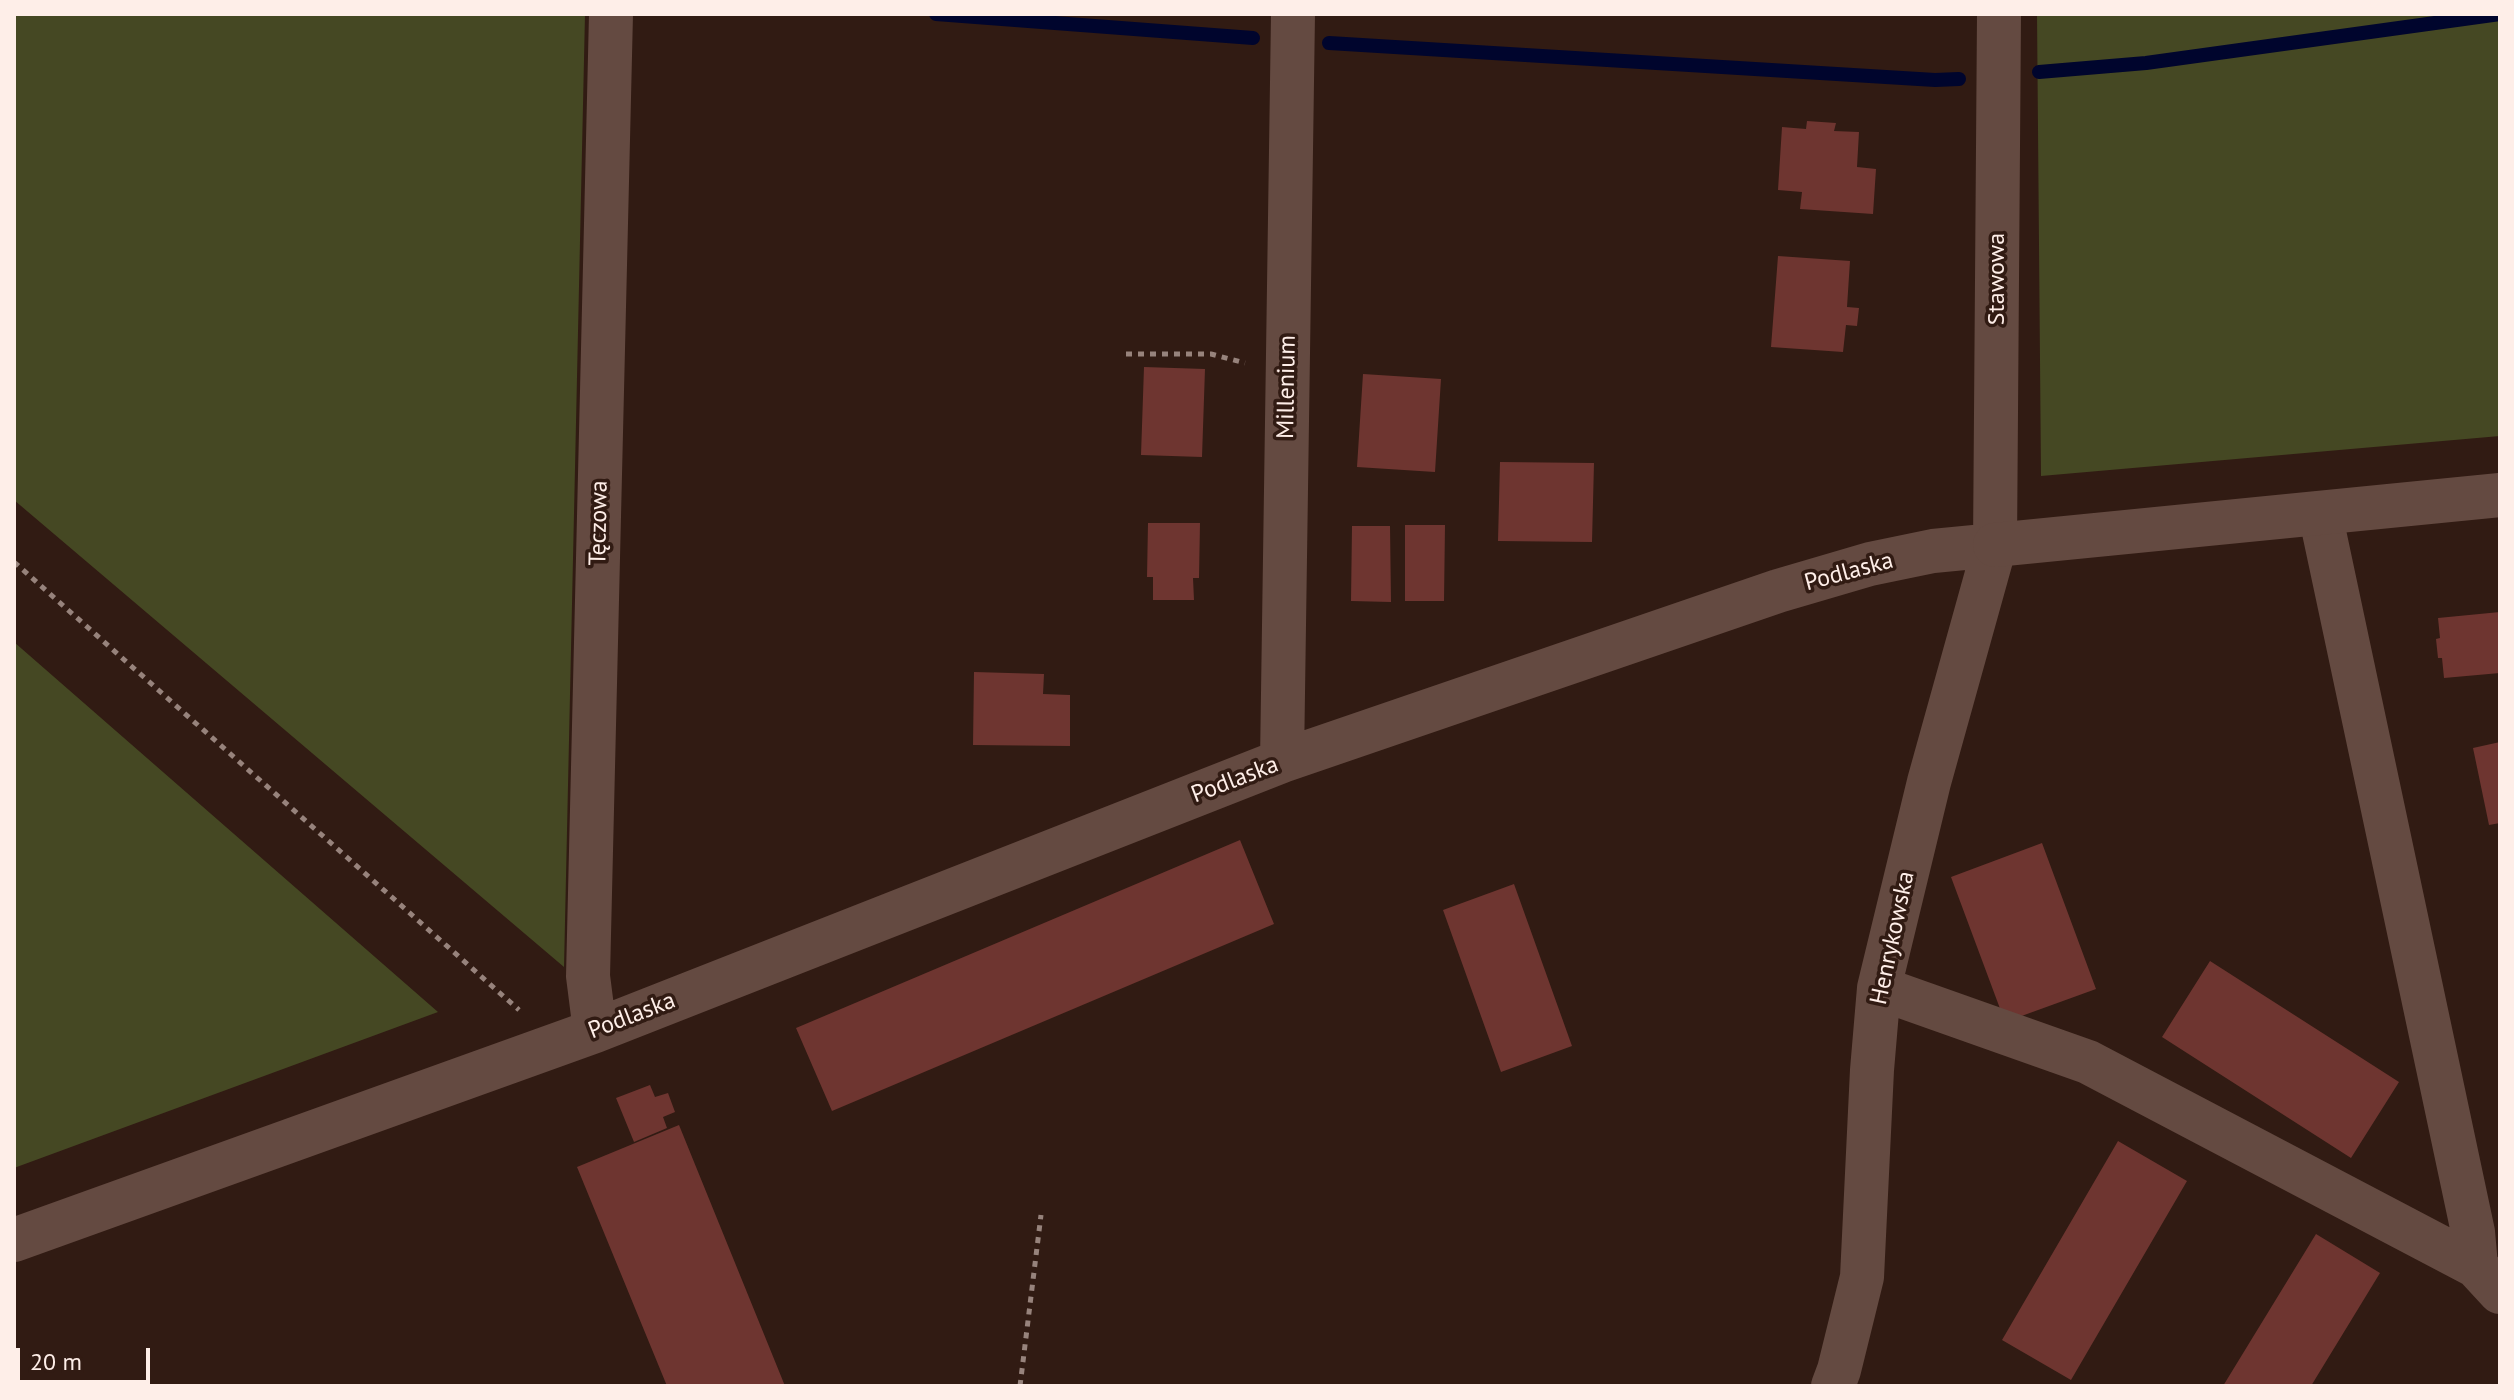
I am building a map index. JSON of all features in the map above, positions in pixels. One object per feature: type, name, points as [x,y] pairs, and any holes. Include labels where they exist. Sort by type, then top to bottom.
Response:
[{"type":"street","name":"Tęczowa","points":[[576,1038],[588,976],[611,14]]},
{"type":"street","name":"Millenium","points":[[1282,761],[1293,14]]},
{"type":"street","name":"Stawowa","points":[[1995,545],[1999,14]]},
{"type":"street","name":"Podlaska","points":[[14,1240],[576,1038],[1282,761],[1778,591],[1870,564],[1933,551],[2500,495]]},
{"type":"street","points":[[2320,513],[2470,1216],[2488,1279]]},
{"type":"street","name":"Henrykowska","points":[[1847,1381],[1862,1277],[1879,988],[1929,782],[1995,545]]},
{"type":"street","points":[[1879,988],[2088,1062],[2488,1279]]},
{"type":"path","points":[[1126,354],[1211,354],[1288,376]]},
{"type":"path","points":[[14,562],[576,1038]]},
{"type":"path","points":[[1020,1386],[1041,1215]]},
{"type":"green space","points":[[14,14],[585,14],[564,967],[14,500]]},
{"type":"green space","points":[[2037,14],[2500,14],[2500,436],[2041,476]]},
{"type":"green space","points":[[14,642],[438,1012],[14,1168]]},
{"type":"building","points":[[1807,121],[1836,123],[1834,131],[1859,132],[1857,167],[1876,169],[1873,214],[1800,209],[1802,192],[1778,190],[1782,127],[1806,129]]},
{"type":"building","points":[[1778,256],[1850,261],[1847,307],[1859,308],[1857,326],[1846,325],[1843,352],[1771,347]]},
{"type":"building","points":[[1144,367],[1205,369],[1202,457],[1141,455]]},
{"type":"building","points":[[1363,374],[1441,379],[1435,472],[1357,467]]},
{"type":"building","points":[[1500,462],[1594,463],[1592,542],[1498,541]]},
{"type":"building","points":[[1148,523],[1200,523],[1199,578],[1193,578],[1194,600],[1153,600],[1153,577],[1147,577]]},
{"type":"building","points":[[1405,525],[1445,525],[1444,601],[1405,601]]},
{"type":"building","points":[[1352,526],[1390,526],[1391,602],[1351,601]]},
{"type":"building","points":[[2500,612],[2500,673],[2444,678],[2436,639],[2440,638],[2438,618]]},
{"type":"building","points":[[974,672],[1044,674],[1043,694],[1070,695],[1070,746],[973,745]]},
{"type":"building","points":[[2500,742],[2500,823],[2489,825],[2473,748]]},
{"type":"building","points":[[1240,840],[1274,924],[832,1111],[796,1028]]},
{"type":"building","points":[[2042,843],[2096,989],[2005,1022],[1951,877]]},
{"type":"building","points":[[1514,884],[1572,1046],[1501,1072],[1443,910]]},
{"type":"building","points":[[2210,961],[2399,1082],[2351,1158],[2162,1037]]},
{"type":"building","points":[[650,1085],[655,1097],[668,1093],[675,1112],[663,1117],[667,1128],[634,1142],[616,1098]]},
{"type":"building","points":[[679,1125],[785,1386],[667,1386],[577,1167]]},
{"type":"building","points":[[2118,1141],[2187,1181],[2071,1380],[2002,1340]]},
{"type":"building","points":[[2316,1234],[2380,1273],[2311,1386],[2223,1386]]},
{"type":"waterway","points":[[936,14],[1253,38]]},
{"type":"waterway","points":[[2039,72],[2146,63],[2500,14]]},
{"type":"waterway","points":[[1329,43],[1959,79]]}]
